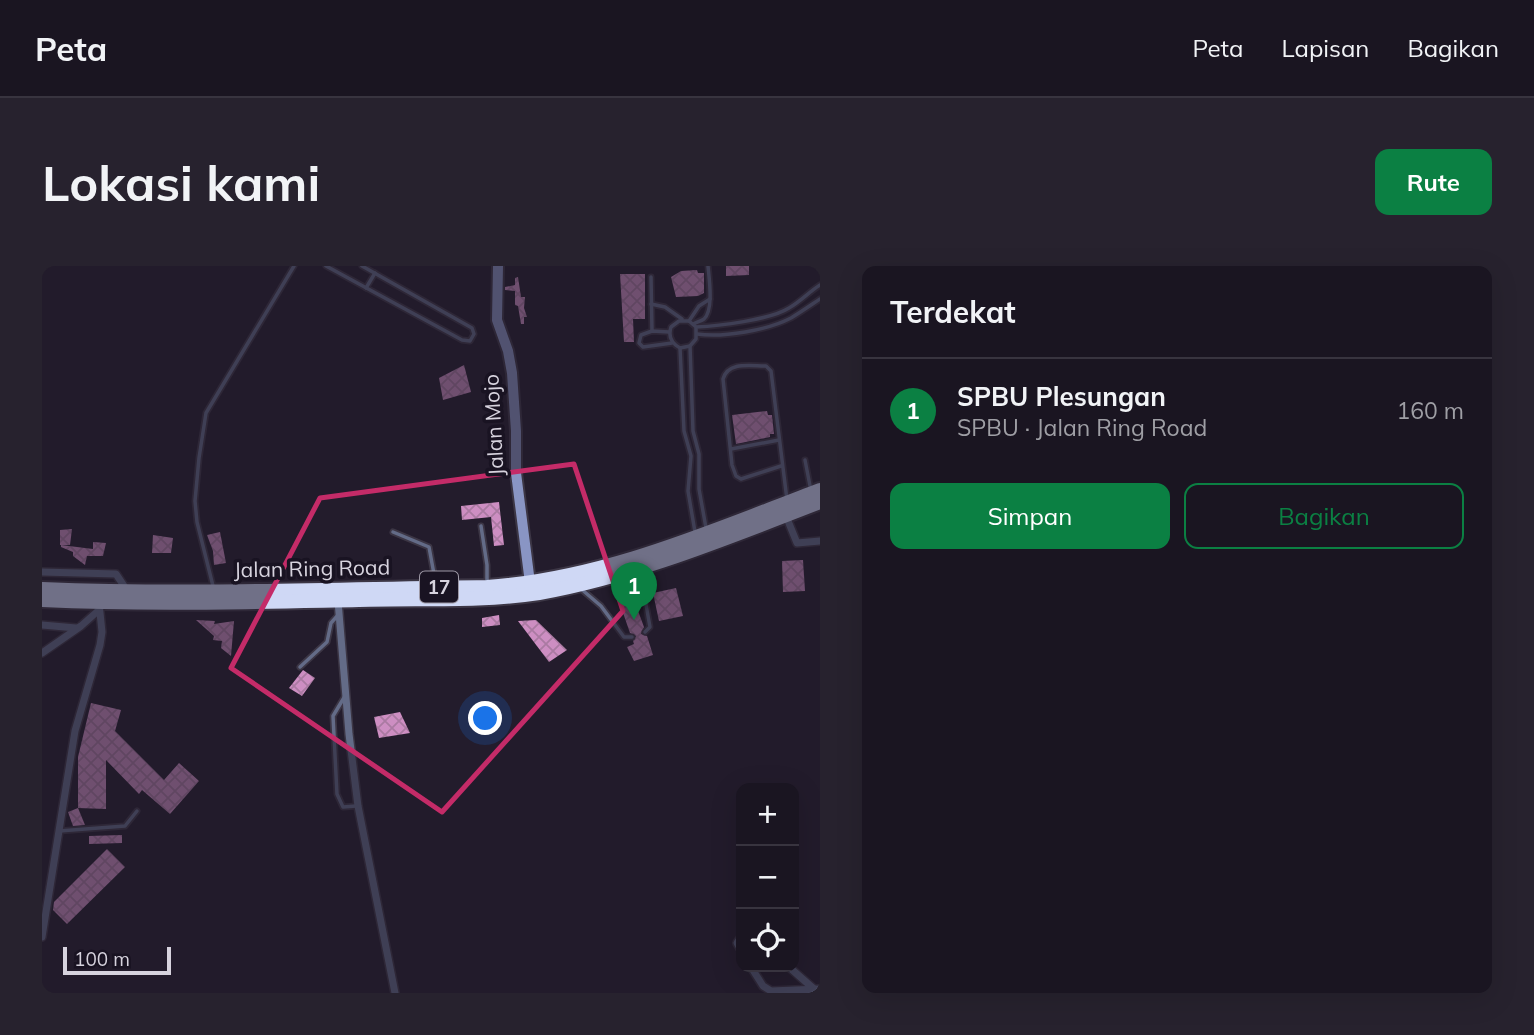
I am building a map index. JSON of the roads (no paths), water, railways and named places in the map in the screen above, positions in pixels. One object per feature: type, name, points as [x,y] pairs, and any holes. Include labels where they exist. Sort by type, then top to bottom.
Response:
[{"type":"highway","name":"Jalan Ring Road","points":[[42,589],[215,593],[487,587],[530,583],[598,569],[786,509],[817,495]]},
{"type":"highway","name":"Jalan Ring Road","points":[[42,600],[99,606],[339,607],[517,595],[575,585],[643,566],[712,534]]},
{"type":"street","name":"Jalan Mojo","points":[[498,266],[497,320],[512,373],[516,473],[530,583]]},
{"type":"street","points":[[786,509],[797,543],[820,541]]},
{"type":"street","points":[[42,572],[116,574],[128,593]]},
{"type":"street","points":[[42,653],[77,628],[99,606]]},
{"type":"street","points":[[42,937],[75,731],[100,645],[102,632],[99,606]]},
{"type":"street","points":[[339,607],[358,806],[396,993]]},
{"type":"street","points":[[42,625],[77,628]]},
{"type":"street","points":[[754,972],[766,989],[817,989]]},
{"type":"street","points":[[795,972],[817,989]]},
{"type":"lane","points":[[215,593],[197,523],[195,501],[206,412],[294,266]]},
{"type":"lane","points":[[326,266],[462,340],[468,342],[474,334],[472,328],[362,266]]},
{"type":"lane","points":[[691,323],[705,318],[710,299],[708,266]]},
{"type":"lane","points":[[366,288],[375,273]]},
{"type":"lane","points":[[651,277],[652,331]]},
{"type":"lane","points":[[672,343],[670,332],[674,323],[711,327],[776,314],[789,308],[820,285]]},
{"type":"lane","points":[[691,323],[699,306],[710,299]]},
{"type":"lane","points":[[697,334],[710,336],[769,326],[792,317],[820,299]]},
{"type":"lane","points":[[651,304],[665,307],[691,323],[697,334],[696,339],[690,346],[680,348],[672,343],[643,347],[639,343],[642,335],[652,331],[670,332]]},
{"type":"lane","points":[[690,346],[693,431],[699,454],[699,489],[712,534]]},
{"type":"lane","points":[[680,348],[684,431],[691,456],[688,491],[712,534]]},
{"type":"lane","points":[[781,466],[741,479],[736,476],[732,465],[723,379],[724,374],[733,367],[769,368],[773,379],[786,509]]},
{"type":"lane","points":[[732,449],[779,440]]},
{"type":"lane","points":[[805,460],[817,495]]},
{"type":"lane","points":[[481,526],[487,565],[487,587]]},
{"type":"lane","points":[[393,532],[429,547],[436,587]]},
{"type":"lane","points":[[643,566],[643,587],[650,627],[645,632]]},
{"type":"lane","points":[[575,585],[601,606],[624,637],[632,637]]},
{"type":"lane","points":[[300,667],[327,642],[331,623],[339,607]]},
{"type":"lane","points":[[346,695],[333,716],[337,794],[343,807],[358,806]]},
{"type":"lane","points":[[58,831],[125,826],[137,811]]},
{"type":"place","name":"SPBU Plesungan","points":[[634,620]]}]
